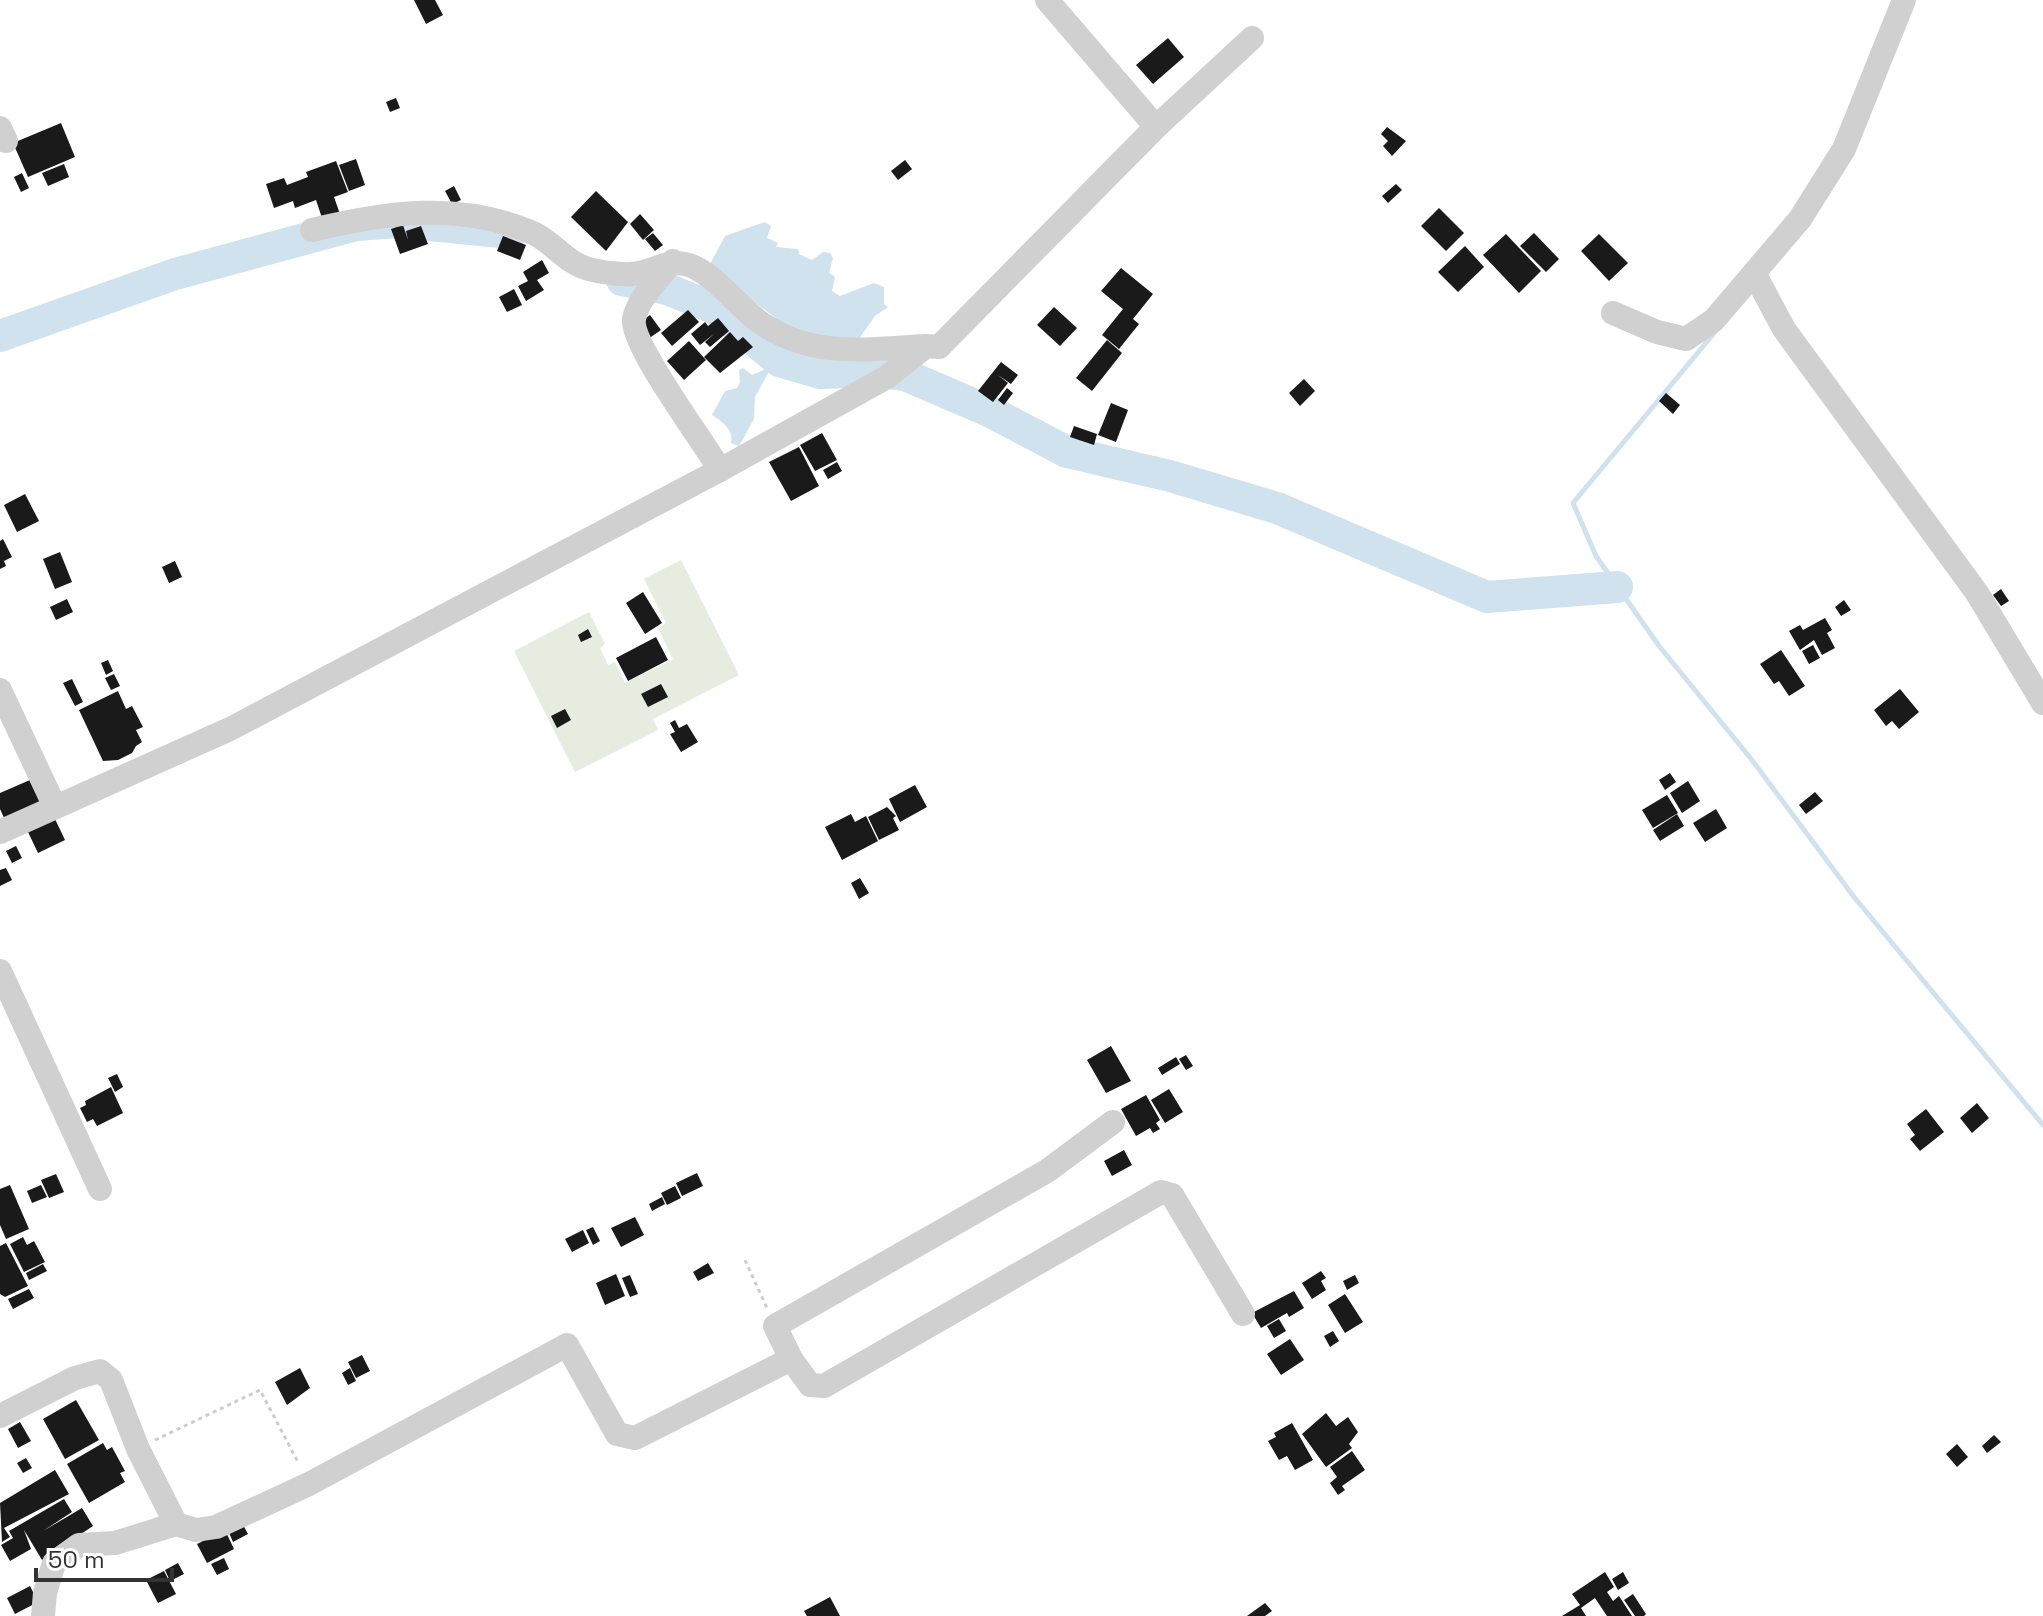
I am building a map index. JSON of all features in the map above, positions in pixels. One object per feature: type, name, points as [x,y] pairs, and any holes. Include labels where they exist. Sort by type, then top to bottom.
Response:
[{"type":"street","points":[[1047,0],[1156,127]]},
{"type":"street","points":[[1613,313],[1657,332],[1686,339],[1714,320],[1800,219],[1844,149],[1904,0]]},
{"type":"street","points":[[312,230],[396,212],[489,217],[536,234],[573,262],[589,269],[631,274],[673,261],[694,267],[730,293],[760,322],[805,344],[828,350],[920,352],[939,347],[1156,127],[1252,38]]},
{"type":"street","points":[[673,261],[652,288],[633,322],[646,357],[720,470]]},
{"type":"street","points":[[1754,273],[1784,329],[1977,593],[2043,703]]},
{"type":"street","points":[[0,832],[230,729],[720,470],[887,377],[920,352]]},
{"type":"street","points":[[0,690],[55,807]]},
{"type":"street","points":[[0,971],[100,1189]]},
{"type":"street","points":[[1113,1122],[1047,1171],[775,1326],[791,1359],[810,1385],[824,1386],[1161,1192],[1172,1195],[1243,1314]]},
{"type":"street","points":[[43,1616],[45,1593],[54,1563],[79,1545],[115,1543],[176,1524],[196,1530],[216,1527],[309,1484],[567,1345],[617,1434],[635,1438],[791,1359]]},
{"type":"street","points":[[0,1416],[75,1378],[100,1371],[111,1380],[138,1449],[176,1524]]},
{"type":"path","points":[[745,1260],[775,1326]]},
{"type":"path","points":[[138,1449],[260,1390],[309,1484]]},
{"type":"shaded area","points":[[681,560],[739,675],[653,719],[658,730],[575,772],[514,651],[589,612],[605,644],[600,648],[608,665],[615,662],[625,683],[673,659],[658,628],[666,623],[644,579]]},
{"type":"water","points":[[765,222],[771,226],[767,238],[778,243],[776,247],[798,249],[799,254],[812,260],[823,252],[830,253],[833,258],[829,273],[835,277],[832,291],[840,296],[874,283],[884,287],[884,304],[888,307],[875,316],[856,343],[792,330],[743,291],[729,285],[710,264],[725,236]]},
{"type":"water","points":[[743,368],[752,375],[768,368],[770,370],[755,397],[754,419],[739,446],[731,443],[729,430],[712,415],[725,391],[737,388],[739,370]]},
{"type":"building","points":[[414,0],[435,0],[443,15],[426,24]]},
{"type":"building","points":[[1168,38],[1184,57],[1153,84],[1136,65]]},
{"type":"building","points":[[396,98],[400,108],[390,112],[386,102]]},
{"type":"building","points":[[61,123],[75,157],[28,177],[13,143]]},
{"type":"building","points":[[1387,127],[1406,141],[1392,156],[1383,146],[1388,141],[1381,134]]},
{"type":"building","points":[[356,159],[365,185],[349,191],[339,165]]},
{"type":"building","points":[[905,160],[912,169],[898,180],[891,171]]},
{"type":"building","points":[[336,161],[348,192],[334,197],[340,214],[323,221],[316,200],[295,208],[293,201],[274,208],[266,184],[284,178],[287,185],[308,177],[306,172]]},
{"type":"building","points":[[64,164],[69,177],[48,186],[42,173]]},
{"type":"building","points":[[22,173],[29,188],[21,192],[14,177]]},
{"type":"building","points":[[1396,184],[1402,190],[1388,203],[1382,196]]},
{"type":"building","points":[[454,186],[461,200],[452,204],[445,191]]},
{"type":"building","points":[[596,191],[628,222],[606,251],[571,217]]},
{"type":"building","points":[[1439,208],[1464,233],[1446,251],[1421,226]]},
{"type":"building","points":[[640,214],[654,230],[643,240],[630,224]]},
{"type":"building","points":[[403,225],[408,240],[406,231],[421,226],[428,244],[400,254],[391,229]]},
{"type":"building","points":[[653,233],[663,245],[655,251],[645,239]]},
{"type":"building","points":[[1534,233],[1559,259],[1546,272],[1520,246]]},
{"type":"building","points":[[1506,234],[1541,271],[1519,293],[1483,255]]},
{"type":"building","points":[[1599,234],[1628,263],[1609,281],[1581,251]]},
{"type":"building","points":[[503,236],[526,245],[520,260],[497,251]]},
{"type":"building","points":[[1465,246],[1484,267],[1458,292],[1438,272]]},
{"type":"building","points":[[542,260],[549,273],[537,280],[544,290],[526,301],[518,286],[528,281],[523,272]]},
{"type":"building","points":[[1121,268],[1153,294],[1133,319],[1139,324],[1119,349],[1102,335],[1123,309],[1101,291]]},
{"type":"building","points":[[514,289],[522,305],[507,312],[499,297]]},
{"type":"building","points":[[1054,307],[1077,328],[1060,346],[1037,325]]},
{"type":"building","points":[[688,310],[699,322],[672,346],[661,333]]},
{"type":"building","points":[[650,315],[661,330],[648,339],[638,324]]},
{"type":"building","points":[[718,318],[729,331],[710,347],[705,342],[715,333],[700,345],[691,334],[705,322],[708,326]]},
{"type":"building","points":[[730,332],[738,341],[743,337],[753,347],[720,373],[704,357]]},
{"type":"building","points":[[1107,340],[1122,353],[1092,391],[1076,378]]},
{"type":"building","points":[[689,341],[706,360],[684,380],[667,361]]},
{"type":"building","points":[[1001,362],[1018,375],[1011,384],[998,375],[1008,383],[993,402],[978,391]]},
{"type":"building","points":[[1304,379],[1315,391],[1300,406],[1289,393]]},
{"type":"building","points":[[1007,388],[1013,393],[1004,405],[998,400]]},
{"type":"building","points":[[1666,393],[1680,405],[1673,414],[1659,401]]},
{"type":"building","points":[[1111,403],[1128,410],[1116,442],[1098,435]]},
{"type":"building","points":[[1074,426],[1097,434],[1094,445],[1070,437]]},
{"type":"building","points":[[822,433],[837,460],[815,471],[800,445]]},
{"type":"building","points":[[799,447],[819,486],[791,501],[769,462]]},
{"type":"building","points":[[837,462],[842,471],[828,479],[823,470]]},
{"type":"building","points":[[25,494],[39,521],[17,532],[4,505]]},
{"type":"building","points":[[3,539],[12,557],[4,561],[6,566],[0,569],[0,541]]},
{"type":"building","points":[[60,552],[72,582],[55,589],[43,559]]},
{"type":"building","points":[[175,561],[182,577],[169,583],[162,567]]},
{"type":"building","points":[[2001,589],[2009,601],[2001,606],[1993,595]]},
{"type":"building","points":[[643,592],[662,623],[645,634],[626,603]]},
{"type":"building","points":[[67,599],[73,612],[56,620],[50,607]]},
{"type":"building","points":[[1844,600],[1851,610],[1841,616],[1835,607]]},
{"type":"building","points":[[1825,618],[1832,630],[1827,633],[1835,648],[1822,655],[1814,640],[1800,650],[1789,631],[1800,625],[1803,630]]},
{"type":"building","points":[[588,629],[592,637],[581,642],[578,635]]},
{"type":"building","points":[[656,637],[668,660],[628,681],[616,658]]},
{"type":"building","points":[[1813,645],[1820,658],[1809,664],[1802,651]]},
{"type":"building","points":[[1781,650],[1805,686],[1789,696],[1779,681],[1774,684],[1760,664]]},
{"type":"building","points":[[108,660],[113,671],[106,675],[101,663]]},
{"type":"building","points":[[114,674],[120,686],[111,690],[105,678]]},
{"type":"building","points":[[72,679],[83,702],[75,706],[63,683]]},
{"type":"building","points":[[661,684],[668,697],[648,707],[641,694]]},
{"type":"building","points":[[1900,689],[1919,712],[1899,729],[1892,721],[1886,726],[1874,710]]},
{"type":"building","points":[[118,691],[126,709],[132,706],[143,727],[136,730],[142,742],[132,753],[118,760],[103,761],[79,710]]},
{"type":"building","points":[[565,709],[571,720],[557,728],[551,716]]},
{"type":"building","points":[[675,720],[679,728],[687,724],[698,742],[681,752],[670,734],[675,732],[670,723]]},
{"type":"building","points":[[1670,773],[1676,782],[1665,790],[1659,780]]},
{"type":"building","points":[[30,780],[41,804],[5,820],[0,809],[0,793]]},
{"type":"building","points":[[1688,781],[1700,801],[1682,813],[1670,793]]},
{"type":"building","points":[[915,785],[927,807],[900,822],[889,799]]},
{"type":"building","points":[[1815,792],[1823,801],[1806,814],[1799,805]]},
{"type":"building","points":[[1667,795],[1678,813],[1653,828],[1642,810]]},
{"type":"building","points":[[887,807],[896,816],[893,818],[899,830],[879,840],[868,817]]},
{"type":"building","points":[[1716,809],[1727,828],[1705,842],[1693,823]]},
{"type":"building","points":[[851,814],[855,822],[866,816],[878,841],[842,860],[825,827]]},
{"type":"building","points":[[1677,814],[1684,826],[1660,841],[1653,830]]},
{"type":"building","points":[[55,819],[65,840],[38,853],[28,832]]},
{"type":"building","points":[[16,846],[22,858],[12,863],[6,851]]},
{"type":"building","points":[[6,868],[12,880],[0,886],[0,870]]},
{"type":"building","points":[[860,878],[869,893],[859,899],[851,883]]},
{"type":"building","points":[[1111,1046],[1131,1081],[1106,1093],[1087,1060]]},
{"type":"building","points":[[1186,1055],[1193,1066],[1186,1070],[1179,1059]]},
{"type":"building","points":[[1176,1057],[1180,1064],[1162,1075],[1158,1068]]},
{"type":"building","points":[[117,1074],[123,1087],[115,1092],[108,1078]]},
{"type":"building","points":[[111,1087],[123,1113],[97,1126],[93,1119],[87,1122],[80,1108],[86,1105],[85,1101]]},
{"type":"building","points":[[1169,1089],[1183,1112],[1165,1123],[1151,1100]]},
{"type":"building","points":[[1146,1095],[1160,1120],[1156,1123],[1160,1129],[1153,1133],[1150,1128],[1136,1136],[1121,1109]]},
{"type":"building","points":[[1977,1103],[1989,1118],[1972,1133],[1960,1118]]},
{"type":"building","points":[[1926,1109],[1944,1132],[1920,1151],[1910,1139],[1915,1135],[1907,1124]]},
{"type":"building","points":[[1124,1150],[1132,1165],[1112,1176],[1104,1161]]},
{"type":"building","points":[[697,1173],[703,1186],[682,1196],[676,1183]]},
{"type":"building","points":[[56,1174],[64,1192],[49,1198],[41,1180]]},
{"type":"building","points":[[10,1185],[29,1229],[6,1239],[0,1225],[0,1189]]},
{"type":"building","points":[[41,1185],[47,1197],[32,1203],[27,1191]]},
{"type":"building","points":[[675,1186],[681,1198],[667,1205],[661,1193]]},
{"type":"building","points":[[662,1197],[665,1204],[652,1211],[649,1204]]},
{"type":"building","points":[[635,1217],[644,1235],[621,1247],[611,1228]]},
{"type":"building","points":[[593,1227],[600,1241],[593,1245],[586,1230]]},
{"type":"building","points":[[583,1230],[589,1243],[572,1252],[565,1239]]},
{"type":"building","points":[[23,1237],[27,1245],[34,1241],[45,1262],[24,1272],[10,1244]]},
{"type":"building","points":[[6,1243],[28,1286],[5,1297],[0,1294],[0,1246]]},
{"type":"building","points":[[708,1263],[714,1273],[698,1281],[693,1272]]},
{"type":"building","points":[[43,1264],[47,1271],[29,1280],[26,1273]]},
{"type":"building","points":[[1321,1271],[1326,1278],[1321,1281],[1326,1290],[1312,1299],[1302,1283]]},
{"type":"building","points":[[616,1274],[625,1296],[605,1305],[596,1283]]},
{"type":"building","points":[[630,1275],[638,1294],[630,1297],[622,1278]]},
{"type":"building","points":[[1355,1275],[1359,1283],[1347,1290],[1343,1281]]},
{"type":"building","points":[[29,1289],[34,1298],[13,1309],[8,1299]]},
{"type":"building","points":[[1294,1291],[1304,1308],[1289,1317],[1287,1313],[1261,1328],[1252,1313]]},
{"type":"building","points":[[1345,1294],[1363,1322],[1345,1333],[1328,1305]]},
{"type":"building","points":[[1279,1319],[1286,1331],[1274,1338],[1267,1326]]},
{"type":"building","points":[[1333,1331],[1339,1341],[1330,1347],[1324,1336]]},
{"type":"building","points":[[1290,1339],[1304,1360],[1281,1375],[1267,1354]]},
{"type":"building","points":[[362,1355],[370,1371],[356,1378],[348,1362]]},
{"type":"building","points":[[300,1368],[310,1388],[287,1405],[275,1382]]},
{"type":"building","points":[[350,1368],[356,1381],[348,1385],[342,1373]]},
{"type":"building","points":[[76,1400],[99,1440],[65,1459],[43,1419]]},
{"type":"building","points":[[1326,1413],[1336,1426],[1348,1417],[1358,1432],[1349,1444],[1352,1448],[1326,1467],[1302,1434]]},
{"type":"building","points":[[20,1422],[31,1441],[18,1448],[8,1429]]},
{"type":"building","points":[[1292,1423],[1313,1460],[1295,1470],[1287,1456],[1279,1460],[1268,1441],[1276,1437],[1274,1433]]},
{"type":"building","points":[[1994,1435],[2001,1442],[1987,1453],[1982,1446]]},
{"type":"building","points":[[103,1443],[107,1450],[112,1447],[125,1471],[120,1473],[125,1482],[89,1503],[67,1464]]},
{"type":"building","points":[[1957,1444],[1968,1457],[1957,1467],[1946,1454]]},
{"type":"building","points":[[1352,1451],[1365,1470],[1342,1486],[1345,1490],[1338,1495],[1330,1483],[1337,1477],[1330,1467]]},
{"type":"building","points":[[26,1458],[32,1468],[23,1473],[17,1463]]},
{"type":"building","points":[[55,1470],[69,1494],[4,1528],[10,1537],[2,1542],[0,1503]]},
{"type":"building","points":[[64,1499],[72,1512],[43,1531],[82,1508],[93,1526],[42,1560],[24,1530],[31,1549],[10,1561],[1,1545],[13,1538],[9,1531]]},
{"type":"building","points":[[241,1521],[248,1534],[233,1542],[227,1528]]},
{"type":"building","points":[[225,1530],[234,1549],[207,1563],[197,1544]]},
{"type":"building","points":[[224,1558],[229,1569],[217,1575],[211,1564]]},
{"type":"building","points":[[178,1563],[184,1574],[170,1581],[165,1570]]},
{"type":"building","points":[[164,1571],[176,1594],[158,1603],[146,1580]]},
{"type":"building","points":[[1605,1572],[1614,1587],[1607,1592],[1613,1601],[1619,1596],[1632,1616],[1607,1616],[1595,1598],[1581,1608],[1586,1616],[1562,1616],[1580,1605],[1572,1594]]},
{"type":"building","points":[[1623,1572],[1629,1583],[1618,1590],[1612,1579]]},
{"type":"building","points":[[30,1586],[38,1602],[15,1614],[7,1598]]},
{"type":"building","points":[[1633,1594],[1646,1614],[1644,1616],[1635,1616],[1624,1600]]},
{"type":"building","points":[[830,1597],[840,1616],[807,1616],[804,1611]]},
{"type":"building","points":[[1265,1603],[1272,1611],[1265,1616],[1247,1616]]},
{"type":"waterway","points":[[0,336],[175,274],[356,225],[399,222],[511,233]]},
{"type":"waterway","points":[[622,280],[667,289],[716,309],[779,361],[821,373],[873,371],[905,375],[989,411],[1067,452],[1170,476],[1277,508],[1487,597],[1617,587]]},
{"type":"waterway","points":[[1715,332],[1573,503],[1596,556],[1659,646],[1752,760],[1854,897],[2043,1125]]}]
